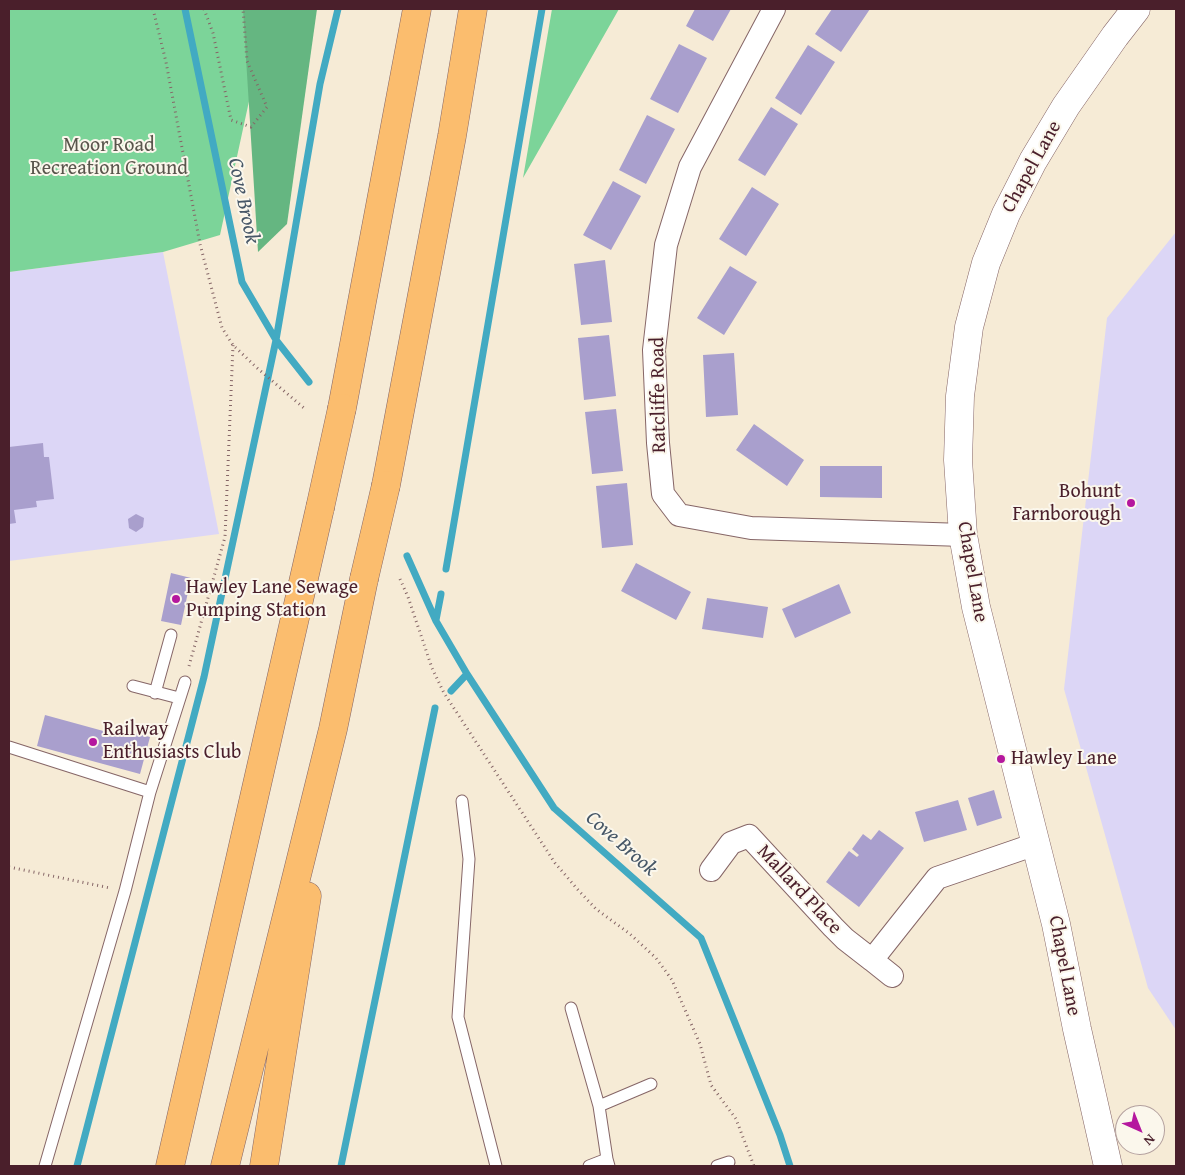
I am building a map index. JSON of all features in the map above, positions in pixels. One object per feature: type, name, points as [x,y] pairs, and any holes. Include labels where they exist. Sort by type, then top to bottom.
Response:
[{"type":"highway","points":[[170,1166],[342,408],[416,9]]},
{"type":"highway","points":[[225,1166],[333,729],[386,484],[452,136],[473,9]]},
{"type":"highway","points":[[264,1166],[279,1082],[333,729]]},
{"type":"highway","points":[[154,1166],[205,1018]]},
{"type":"street","name":"Ratcliffe Road","points":[[774,9],[690,167],[666,245],[654,350],[658,443],[663,494],[679,515],[751,528],[963,535]]},
{"type":"street","name":"Chapel Lane","points":[[1108,1166],[1076,1029],[1056,924],[976,607],[963,535],[958,460],[960,396],[969,327],[986,263],[1006,214],[1033,161],[1066,106],[1136,9]]},
{"type":"street","name":"Mallard Place","points":[[712,870],[731,843],[749,836],[845,939],[872,960]]},
{"type":"street","points":[[892,976],[872,960],[937,878],[1036,844]]},
{"type":"lane","points":[[155,692],[171,635]]},
{"type":"lane","points":[[45,1166],[125,891],[150,792],[185,682]]},
{"type":"lane","points":[[133,686],[179,698]]},
{"type":"lane","points":[[9,747],[150,792]]},
{"type":"lane","points":[[462,801],[469,859],[458,1017],[496,1166]]},
{"type":"lane","points":[[571,1008],[599,1106],[608,1163],[589,1166]]},
{"type":"lane","points":[[599,1106],[652,1084]]},
{"type":"lane","points":[[718,1166],[729,1162]]},
{"type":"path","points":[[153,9],[166,62],[200,244],[222,328],[233,345],[304,408]]},
{"type":"path","points":[[204,9],[213,33],[231,120],[251,128],[268,107],[247,61],[243,9]]},
{"type":"path","points":[[185,682],[225,537],[233,345]]},
{"type":"path","points":[[400,579],[432,668],[444,694],[555,863],[596,909],[630,934],[651,953],[672,980],[700,1044],[711,1085],[736,1119],[754,1166]]},
{"type":"path","points":[[9,867],[125,891]]},
{"type":"shaded area","name":"Bohunt Farnborough","points":[[1176,232],[1176,1030],[1148,988],[1064,689],[1107,318]]},
{"type":"shaded area","points":[[163,252],[219,534],[9,561],[9,272]]},
{"type":"green space","name":"Moor Road Recreation Ground","points":[[9,9],[269,9],[220,235],[163,252],[9,272]]},
{"type":"green space","points":[[243,9],[317,9],[287,224],[258,252]]},
{"type":"green space","points":[[552,9],[619,9],[523,178]]},
{"type":"building","points":[[695,9],[731,9],[713,41],[686,26]]},
{"type":"building","points":[[832,9],[870,9],[841,52],[815,34]]},
{"type":"building","points":[[679,44],[707,58],[678,113],[650,99]]},
{"type":"building","points":[[808,45],[835,62],[801,115],[775,98]]},
{"type":"building","points":[[771,107],[798,124],[765,176],[738,160]]},
{"type":"building","points":[[647,115],[675,129],[646,184],[619,170]]},
{"type":"building","points":[[613,181],[641,196],[611,250],[583,235]]},
{"type":"building","points":[[752,187],[779,204],[746,256],[719,239]]},
{"type":"building","points":[[605,260],[612,322],[581,325],[574,264]]},
{"type":"building","points":[[730,266],[757,282],[724,335],[697,318]]},
{"type":"building","points":[[609,335],[616,396],[584,400],[578,338]]},
{"type":"building","points":[[734,353],[738,415],[706,417],[703,355]]},
{"type":"building","points":[[616,409],[623,471],[592,474],[585,412]]},
{"type":"building","points":[[754,424],[804,460],[787,486],[736,450]]},
{"type":"building","points":[[43,443],[44,457],[49,457],[54,499],[36,501],[37,507],[14,510],[16,523],[9,524],[9,447]]},
{"type":"building","points":[[820,466],[882,466],[882,498],[820,497]]},
{"type":"building","points":[[627,483],[633,545],[602,548],[596,486]]},
{"type":"building","points":[[136,514],[144,518],[143,527],[136,532],[129,528],[128,519]]},
{"type":"building","points":[[636,563],[691,592],[676,620],[621,591]]},
{"type":"building","name":"Hawley Lane Sewage Pumping Station","points":[[171,573],[191,578],[181,625],[161,621]]},
{"type":"building","points":[[839,584],[851,613],[795,638],[782,609]]},
{"type":"building","points":[[707,598],[768,607],[763,638],[702,629]]},
{"type":"building","name":"Railway Enthusiasts Club","points":[[45,715],[118,735],[119,729],[150,737],[140,774],[37,746]]},
{"type":"building","points":[[994,790],[1002,818],[977,826],[968,798]]},
{"type":"building","points":[[958,800],[967,830],[924,842],[915,812]]},
{"type":"building","points":[[879,830],[904,848],[859,907],[826,882],[849,851],[857,857],[859,855],[852,849],[863,834],[871,840]]},
{"type":"waterway","name":"Cove Brook","points":[[185,9],[242,282],[276,340],[309,382]]},
{"type":"waterway","points":[[77,1166],[204,677],[276,340],[320,84],[338,9]]},
{"type":"waterway","points":[[446,569],[542,9]]},
{"type":"waterway","name":"Cove Brook","points":[[407,556],[436,621],[467,674],[554,808],[701,938],[780,1135],[790,1166]]},
{"type":"waterway","points":[[436,620],[441,594]]},
{"type":"waterway","points":[[451,691],[467,674]]},
{"type":"waterway","points":[[341,1166],[435,708]]},
{"type":"place","name":"Bohunt Farnborough","points":[[1131,503]]},
{"type":"place","name":"Hawley Lane Sewage Pumping Station","points":[[176,599]]},
{"type":"place","name":"Railway Enthusiasts Club","points":[[93,742]]},
{"type":"place","name":"Hawley Lane","points":[[1001,759]]}]
